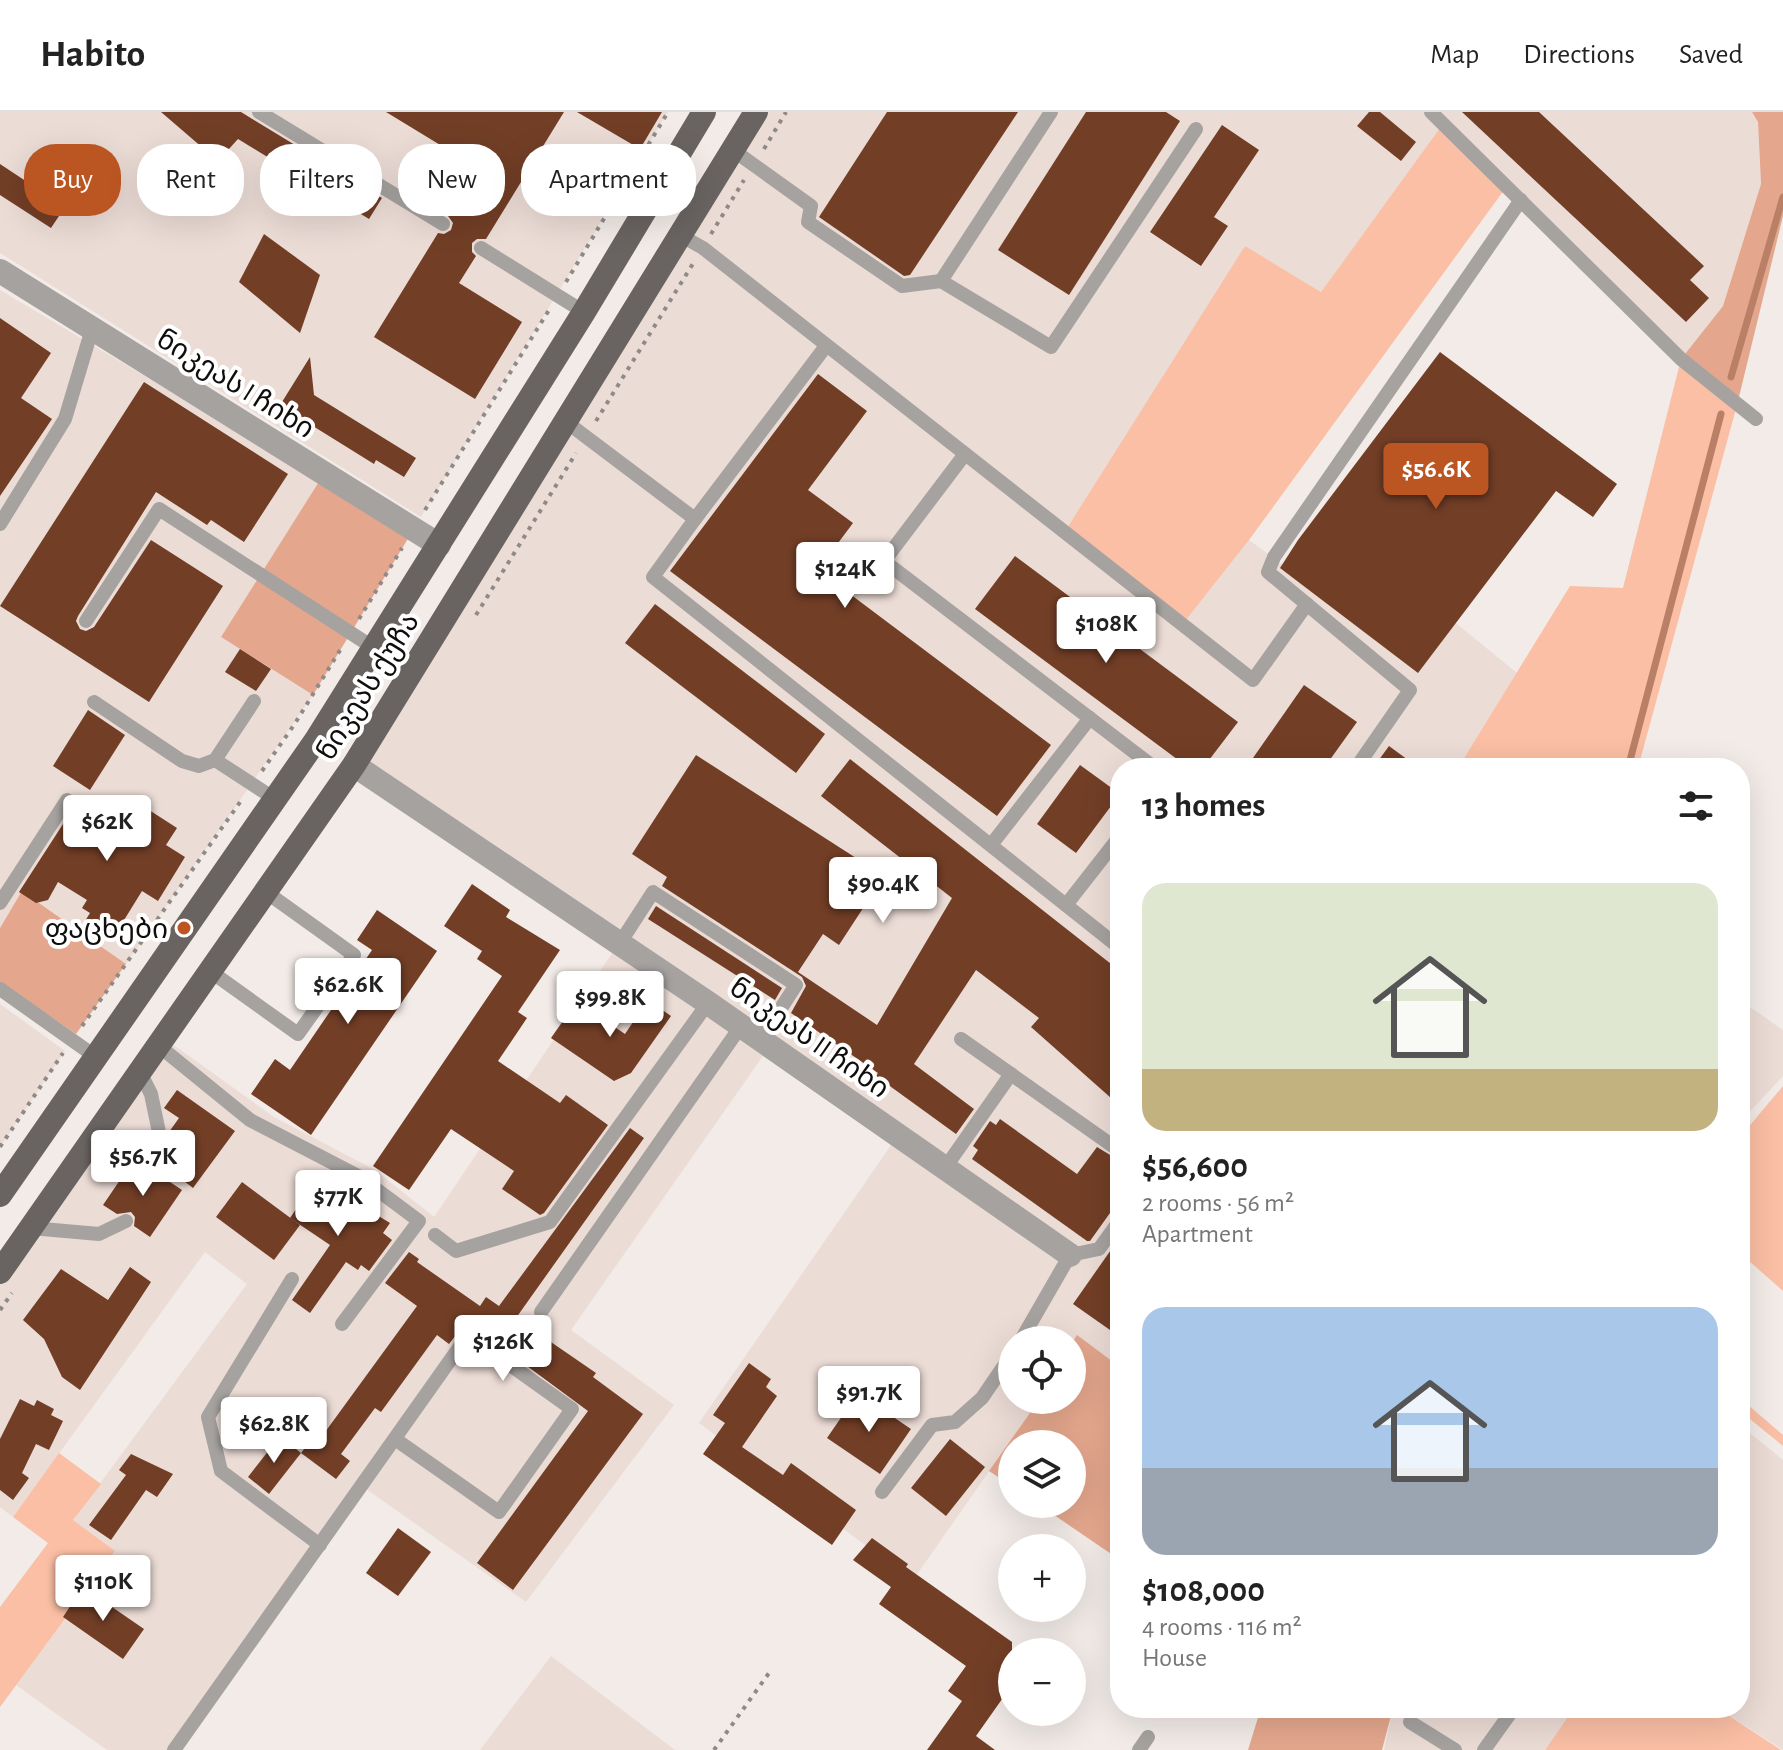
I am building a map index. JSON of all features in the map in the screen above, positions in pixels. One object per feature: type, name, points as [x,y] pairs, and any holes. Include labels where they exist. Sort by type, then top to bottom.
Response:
[{"type":"main road","name":"ნიკეას ქუჩა","points":[[0,1195],[275,799],[374,648],[584,312],[704,112]]},
{"type":"main road","name":"ნიკეას ქუჩა","points":[[0,1272],[354,765],[756,112]]},
{"type":"street","name":"ნიკეას I ჩიხი","points":[[0,271],[439,545]]},
{"type":"street","name":"ნიკეას II ჩიხი","points":[[354,765],[751,1032],[1070,1255]]},
{"type":"lane","points":[[259,112],[443,224]]},
{"type":"lane","points":[[941,281],[1051,112]]},
{"type":"lane","points":[[1431,112],[1681,359],[1756,419]]},
{"type":"lane","points":[[733,150],[811,206],[808,222],[902,286],[941,281],[1051,347],[1196,129]]},
{"type":"lane","points":[[1363,758],[1410,690],[1268,572],[1274,557],[1521,200]]},
{"type":"lane","points":[[680,235],[703,248],[1253,680],[1307,604]]},
{"type":"lane","points":[[481,248],[584,312]]},
{"type":"lane","points":[[0,524],[65,419],[92,329]]},
{"type":"lane","points":[[826,346],[653,577],[1110,940]]},
{"type":"lane","points":[[565,421],[695,519]]},
{"type":"lane","points":[[965,454],[884,561],[1142,758]]},
{"type":"lane","points":[[86,621],[159,509],[374,648]]},
{"type":"lane","points":[[94,702],[182,761],[199,766],[215,760],[254,701]]},
{"type":"lane","points":[[991,845],[1090,718]]},
{"type":"lane","points":[[215,760],[275,799]]},
{"type":"lane","points":[[0,903],[67,800]]},
{"type":"lane","points":[[1066,905],[1110,849]]},
{"type":"lane","points":[[210,971],[298,1034],[354,955],[266,892]]},
{"type":"lane","points":[[541,1312],[751,1032],[796,985],[653,892],[620,943]]},
{"type":"lane","points":[[0,989],[96,1057]]},
{"type":"lane","points":[[435,1235],[456,1251],[550,1222],[708,1003]]},
{"type":"lane","points":[[961,1039],[1110,1144]]},
{"type":"lane","points":[[159,1046],[250,1120],[360,1177],[419,1221],[342,1324]]},
{"type":"lane","points":[[140,1072],[151,1094],[160,1137],[153,1170]]},
{"type":"lane","points":[[945,1168],[1011,1074]]},
{"type":"lane","points":[[31,1228],[99,1234],[126,1221]]},
{"type":"lane","points":[[1029,1326],[1070,1255],[1099,1249],[1110,1234]]},
{"type":"lane","points":[[292,1279],[208,1417],[221,1471],[320,1545]]},
{"type":"lane","points":[[174,1750],[468,1335],[572,1409],[499,1512],[395,1439]]},
{"type":"lane","points":[[882,1492],[932,1425],[955,1422],[982,1398],[998,1375]]},
{"type":"lane","points":[[1484,1750],[1507,1718]]},
{"type":"lane","points":[[1410,1722],[1455,1750]]},
{"type":"lane","points":[[1139,1750],[1148,1737]]},
{"type":"path","points":[[0,1147],[294,725],[668,112]]},
{"type":"path","points":[[761,153],[786,112]]},
{"type":"path","points":[[471,623],[744,180]]},
{"type":"path","points":[[714,1750],[769,1673]]},
{"type":"shaded area","points":[[0,112],[668,112],[648,144],[521,144],[521,216],[605,216],[421,517],[0,253]]},
{"type":"shaded area","points":[[756,112],[1752,112],[1758,122],[1761,184],[1723,306],[1681,359],[1443,125],[1321,292],[1244,246],[1182,625],[1249,540],[1402,651],[1440,610],[1517,673],[1464,758],[1110,758],[1110,1360],[1086,1342],[1086,1326],[998,1326],[998,1414],[1029,1414],[1018,1430],[998,1430],[998,1459],[913,1580],[699,1423],[898,1135],[770,1046],[571,1330],[674,1405],[526,1602],[362,1486],[174,1750],[107,1750],[16,1685],[115,1552],[73,1520],[247,1284],[205,1252],[13,1517],[0,1507],[0,1272],[164,1038],[274,1117],[375,1170],[434,1217],[619,943],[354,765],[692,216],[696,216],[696,209]]},
{"type":"shaded area","points":[[1752,112],[1783,112],[1783,216],[1737,405],[1681,359],[1723,306],[1761,184],[1758,122]]},
{"type":"shaded area","points":[[1443,124],[1507,186],[1249,540],[1182,625],[1064,533],[1245,246],[1321,292]]},
{"type":"shaded area","points":[[0,290],[320,480],[221,637],[313,695],[126,964],[23,891],[0,928]]},
{"type":"shaded area","points":[[1681,359],[1737,405],[1641,758],[1464,758],[1570,586],[1623,588]]},
{"type":"shaded area","points":[[320,480],[409,537],[313,695],[221,637]]},
{"type":"shaded area","points":[[22,891],[126,964],[76,1034],[0,982],[0,928]]},
{"type":"shaded area","points":[[0,1004],[65,1051],[0,1147]]},
{"type":"shaded area","points":[[1750,1007],[1783,1030],[1783,1076],[1750,1111]]},
{"type":"shaded area","points":[[1783,1086],[1783,1291],[1750,1262],[1750,1125]]},
{"type":"shaded area","points":[[1086,1342],[1110,1360],[1110,1553],[1058,1518],[1086,1518],[1086,1430],[1018,1430],[1029,1414],[1086,1414]]},
{"type":"shaded area","points":[[1750,1407],[1783,1435],[1783,1446],[1750,1419]]},
{"type":"shaded area","points":[[1750,1433],[1783,1460],[1783,1750],[1733,1718],[1750,1718]]},
{"type":"shaded area","points":[[59,1453],[101,1484],[73,1520],[115,1551],[0,1707],[0,1607],[48,1543],[13,1517]]},
{"type":"shaded area","points":[[998,1458],[998,1477],[989,1471]]},
{"type":"shaded area","points":[[551,1656],[675,1750],[480,1750]]},
{"type":"shaded area","points":[[1258,1718],[1390,1718],[1382,1750],[1248,1750]]},
{"type":"shaded area","points":[[1391,1718],[1567,1718],[1545,1750],[1384,1750]]},
{"type":"shaded area","points":[[1567,1718],[1732,1718],[1781,1750],[1545,1750]]},
{"type":"building","points":[[161,112],[241,112],[293,144],[260,144],[260,152],[238,139],[233,144],[198,144]]},
{"type":"building","points":[[386,112],[564,112],[544,144],[521,144],[521,182],[505,208],[505,144],[439,144]]},
{"type":"building","points":[[577,112],[662,112],[643,144],[631,144]]},
{"type":"building","points":[[887,112],[1018,112],[910,275],[904,276],[819,217]]},
{"type":"building","points":[[1086,112],[1166,112],[1180,121],[1069,295],[998,250]]},
{"type":"building","points":[[1369,112],[1380,112],[1416,142],[1401,161],[1357,126]]},
{"type":"building","points":[[1462,112],[1539,112],[1704,266],[1690,280],[1709,298],[1686,322]]},
{"type":"building","points":[[1222,125],[1259,150],[1214,217],[1228,226],[1201,266],[1150,232]]},
{"type":"building","points":[[0,164],[24,180],[24,211],[0,195]]},
{"type":"building","points":[[32,216],[59,216],[51,228]]},
{"type":"building","points":[[448,216],[500,216],[486,239],[477,239],[472,243],[472,252],[476,256],[459,283],[522,322],[475,399],[374,337],[438,233],[451,230],[453,223]]},
{"type":"building","points":[[264,234],[320,275],[300,333],[239,282]]},
{"type":"building","points":[[0,318],[51,353],[21,398],[52,419],[0,496]]},
{"type":"building","points":[[1440,352],[1617,484],[1593,517],[1556,491],[1418,673],[1280,568]]},
{"type":"building","points":[[310,357],[314,395],[416,458],[404,477],[376,460],[374,464],[300,418],[297,422],[277,410]]},
{"type":"building","points":[[818,374],[867,411],[808,490],[853,523],[818,570],[1051,745],[997,816],[670,571]]},
{"type":"building","points":[[144,382],[288,474],[244,542],[211,520],[207,525],[156,492],[78,616],[76,621],[80,629],[86,631],[94,627],[151,540],[223,586],[149,702],[0,606]]},
{"type":"building","points":[[1015,556],[1238,722],[1211,758],[1176,758],[975,609]]},
{"type":"building","points":[[655,604],[825,734],[796,773],[625,643]]},
{"type":"building","points":[[240,649],[271,669],[256,691],[225,672]]},
{"type":"building","points":[[1304,685],[1357,722],[1331,758],[1253,758]]},
{"type":"building","points":[[88,710],[125,735],[90,790],[53,766]]},
{"type":"building","points":[[1389,746],[1405,758],[1380,758]]},
{"type":"building","points":[[696,755],[884,876],[839,945],[823,934],[798,972],[877,1025],[952,898],[821,796],[850,759],[1110,963],[1110,1097],[1031,1027],[1039,1018],[976,970],[914,1064],[974,1109],[956,1134],[876,1076],[878,1073],[791,1013],[806,986],[802,977],[662,886],[667,877],[632,854]]},
{"type":"building","points":[[1080,765],[1110,787],[1110,807],[1076,853],[1037,824]]},
{"type":"building","points":[[132,799],[177,828],[166,845],[185,857],[158,901],[142,891],[113,938],[85,921],[90,913],[82,908],[87,900],[58,882],[48,900],[36,903],[19,892],[76,804],[114,828]]},
{"type":"building","points":[[472,884],[510,910],[506,917],[560,950],[518,1012],[527,1018],[498,1061],[560,1103],[566,1095],[608,1125],[540,1215],[502,1189],[514,1171],[451,1129],[409,1190],[373,1166],[502,976],[477,959],[482,951],[444,926]]},
{"type":"building","points":[[656,906],[782,988],[775,1000],[648,919]]},
{"type":"building","points":[[377,910],[437,951],[311,1135],[251,1094],[275,1059],[290,1070],[372,950],[357,940]]},
{"type":"building","points":[[648,1000],[671,1016],[631,1073],[614,1081],[551,1038],[577,1001],[625,1034]]},
{"type":"building","points":[[177,1090],[235,1131],[193,1188],[176,1175],[190,1155],[170,1140],[169,1132],[179,1118],[164,1108]]},
{"type":"building","points":[[1000,1119],[1077,1174],[1097,1147],[1110,1155],[1110,1213],[1090,1241],[972,1159],[978,1150],[973,1146],[990,1121],[996,1125]]},
{"type":"building","points":[[630,1128],[644,1138],[516,1318],[596,1373],[593,1377],[643,1414],[513,1590],[477,1563],[588,1411],[474,1327],[463,1326],[449,1344],[437,1335],[381,1412],[375,1408],[341,1454],[350,1461],[336,1479],[301,1453],[315,1435],[320,1439],[417,1306],[385,1283],[409,1252],[419,1259],[417,1262],[480,1306],[486,1297],[499,1306]]},
{"type":"building","points":[[135,1158],[144,1164],[143,1172],[147,1178],[155,1180],[161,1176],[182,1190],[150,1237],[134,1226],[135,1217],[131,1212],[117,1214],[103,1205]]},
{"type":"building","points":[[317,1178],[390,1223],[383,1233],[392,1240],[369,1271],[361,1265],[358,1270],[346,1262],[310,1313],[292,1300],[330,1245],[290,1218]]},
{"type":"building","points":[[242,1182],[300,1225],[274,1260],[216,1217]]},
{"type":"building","points":[[1110,1251],[1110,1330],[1073,1304]]},
{"type":"building","points":[[130,1267],[151,1282],[80,1390],[62,1377],[44,1339],[23,1320],[61,1269],[108,1300]]},
{"type":"building","points":[[749,1363],[771,1379],[766,1387],[777,1396],[742,1447],[783,1475],[791,1463],[856,1510],[832,1545],[703,1454],[725,1423],[713,1415]]},
{"type":"building","points":[[858,1393],[911,1429],[880,1474],[827,1438]]},
{"type":"building","points":[[20,1399],[34,1406],[37,1400],[54,1409],[51,1415],[63,1421],[49,1450],[36,1444],[22,1473],[29,1478],[13,1500],[0,1490],[0,1439]]},
{"type":"building","points":[[280,1436],[301,1453],[269,1494],[248,1477]]},
{"type":"building","points":[[950,1439],[985,1467],[946,1516],[911,1488]]},
{"type":"building","points":[[131,1454],[173,1474],[157,1497],[146,1490],[111,1540],[89,1525],[126,1475],[119,1470]]},
{"type":"building","points":[[398,1528],[431,1552],[398,1596],[366,1573]]},
{"type":"building","points":[[872,1538],[908,1564],[906,1567],[1006,1638],[998,1638],[998,1705],[976,1736],[995,1750],[927,1750],[962,1701],[948,1691],[966,1666],[879,1604],[891,1587],[853,1560]]},
{"type":"building","points":[[83,1587],[144,1629],[123,1659],[63,1617]]},
{"type":"waterway","points":[[1731,377],[1783,197]]},
{"type":"waterway","points":[[1631,758],[1721,414]]},
{"type":"place","name":"ფაცხები","points":[[184,928]]}]
